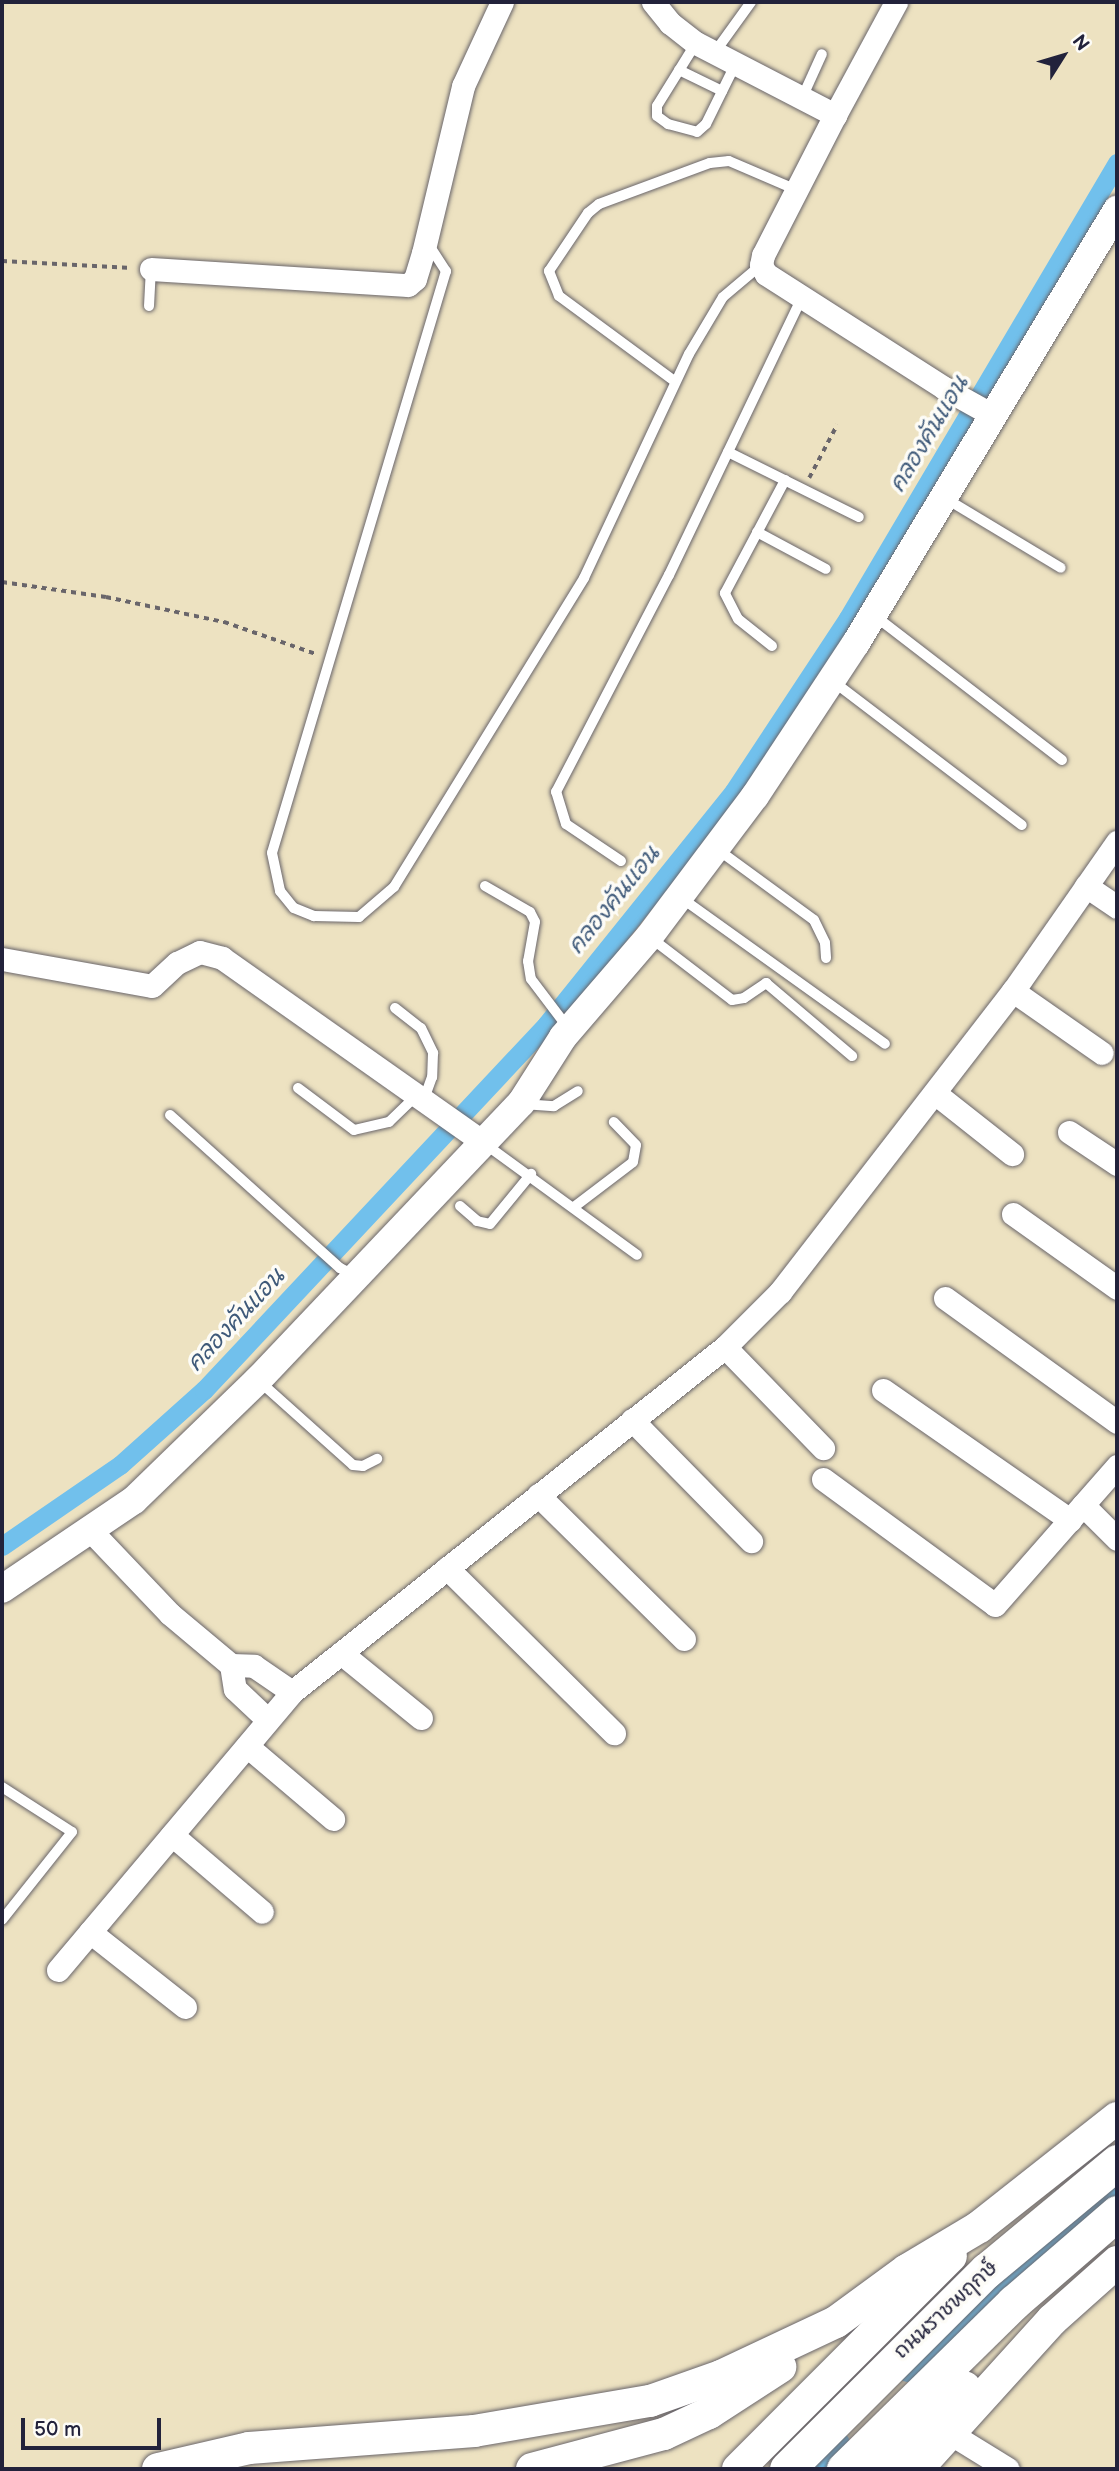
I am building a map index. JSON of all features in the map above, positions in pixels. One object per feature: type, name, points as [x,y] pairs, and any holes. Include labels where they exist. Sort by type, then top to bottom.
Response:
[{"type":"main road","points":[[738,2469],[979,2227],[1117,2118]]},
{"type":"main road","name":"ถนนราชพฤกษ์","points":[[787,2469],[987,2270],[1117,2162]]},
{"type":"main road","name":"ถนนราชพฤกษ์","points":[[844,2469],[1014,2302],[1116,2214]]},
{"type":"main road","points":[[532,2469],[664,2434],[709,2413],[780,2367],[907,2270],[979,2227]]},
{"type":"main road","points":[[877,2469],[982,2372],[1052,2320],[1117,2262]]},
{"type":"main road","points":[[917,2469],[1052,2320]]},
{"type":"main road","points":[[158,2469],[249,2448],[474,2431],[650,2401],[732,2371],[836,2322]]},
{"type":"street","points":[[151,269],[399,287],[415,279],[463,86],[502,2]]},
{"type":"street","points":[[653,2],[670,23],[706,47],[835,115]]},
{"type":"street","points":[[896,2],[835,115],[761,265],[766,274],[802,298],[944,388],[988,412]]},
{"type":"street","points":[[2,1589],[92,1532],[134,1500],[258,1380],[349,1273],[521,1103],[564,1024],[649,937],[717,849],[832,680],[945,498],[988,412],[1117,210]]},
{"type":"street","points":[[58,1970],[292,1692],[726,1348],[780,1292],[936,1094],[1013,991],[1117,842]]},
{"type":"street","points":[[1086,886],[1117,908]]},
{"type":"street","points":[[2,959],[152,986],[177,963],[200,952],[222,958],[483,1142]]},
{"type":"street","points":[[1013,991],[1102,1054]]},
{"type":"street","points":[[936,1094],[1012,1154]]},
{"type":"street","points":[[1069,1132],[1117,1164]]},
{"type":"street","points":[[1013,1214],[1117,1288]]},
{"type":"street","points":[[945,1298],[1117,1422]]},
{"type":"street","points":[[726,1348],[823,1448]]},
{"type":"street","points":[[883,1390],[1117,1539]]},
{"type":"street","points":[[632,1420],[751,1541]]},
{"type":"street","points":[[823,1479],[995,1605],[1117,1466]]},
{"type":"street","points":[[538,1495],[684,1639]]},
{"type":"street","points":[[92,1532],[170,1614],[231,1665],[254,1666],[292,1692]]},
{"type":"street","points":[[447,1568],[614,1733]]},
{"type":"street","points":[[341,1653],[421,1718]]},
{"type":"street","points":[[231,1665],[235,1689],[268,1720]]},
{"type":"street","points":[[247,1746],[333,1819]]},
{"type":"street","points":[[172,1835],[262,1912]]},
{"type":"street","points":[[90,1932],[185,2007]]},
{"type":"street","points":[[948,2432],[1008,2469]]},
{"type":"lane","points":[[736,63],[723,91],[697,132],[668,124],[656,116],[657,106],[679,70],[751,2]]},
{"type":"lane","points":[[802,99],[822,54]]},
{"type":"lane","points":[[679,70],[723,91]]},
{"type":"lane","points":[[673,380],[559,296],[549,271],[588,213],[599,204],[710,163],[729,161],[797,190]]},
{"type":"lane","points":[[425,240],[446,271],[272,852],[280,891],[294,908],[338,919],[359,917],[377,907],[394,887],[492,732],[614,521],[673,380],[723,297],[761,265]]},
{"type":"lane","points":[[149,306],[151,269]]},
{"type":"lane","points":[[621,861],[566,824],[556,792],[729,452],[802,298]]},
{"type":"lane","points":[[729,452],[859,517]]},
{"type":"lane","points":[[772,646],[738,619],[725,593],[785,480]]},
{"type":"lane","points":[[945,498],[1061,568]]},
{"type":"lane","points":[[757,532],[826,569]]},
{"type":"lane","points":[[873,615],[1062,760]]},
{"type":"lane","points":[[832,680],[1022,825]]},
{"type":"lane","points":[[717,849],[814,920],[826,958]]},
{"type":"lane","points":[[485,886],[530,912],[534,922],[528,961],[539,994],[564,1024]]},
{"type":"lane","points":[[680,897],[885,1044]]},
{"type":"lane","points":[[649,937],[732,1000],[744,998],[766,982],[852,1056]]},
{"type":"lane","points":[[298,1088],[354,1130],[389,1122],[423,1102],[432,1077],[433,1053],[421,1028],[395,1008]]},
{"type":"lane","points":[[521,1103],[554,1106],[578,1091]]},
{"type":"lane","points":[[170,1115],[318,1249],[349,1273]]},
{"type":"lane","points":[[574,1207],[633,1162],[636,1145],[614,1122]]},
{"type":"lane","points":[[483,1142],[531,1174],[637,1255]]},
{"type":"lane","points":[[460,1206],[477,1221],[489,1224],[531,1174]]},
{"type":"lane","points":[[258,1380],[353,1465],[363,1466],[377,1459]]},
{"type":"lane","points":[[2,1787],[72,1832],[2,1920]]},
{"type":"path","points":[[2,261],[151,269]]},
{"type":"path","points":[[803,489],[837,425]]},
{"type":"path","points":[[2,582],[224,622],[330,659]]},
{"type":"waterway","name":"คลองคันแอน","points":[[2,1546],[120,1465],[204,1390],[546,1025],[734,791],[848,618],[1117,163]]},
{"type":"waterway","points":[[907,2372],[1117,2189]]},
{"type":"waterway","points":[[812,2469],[839,2441]]}]
